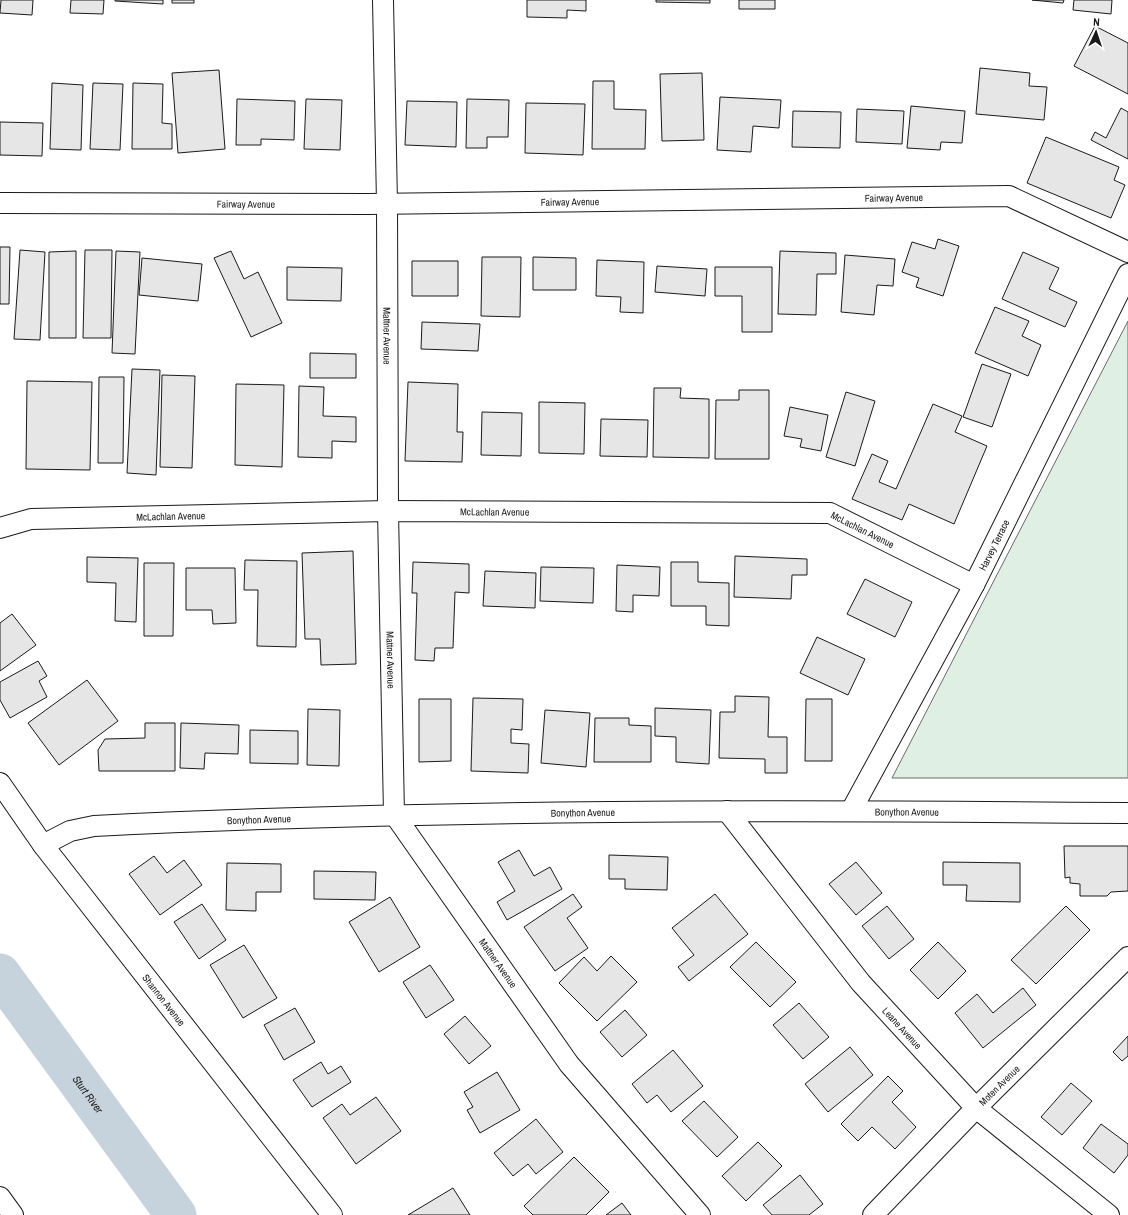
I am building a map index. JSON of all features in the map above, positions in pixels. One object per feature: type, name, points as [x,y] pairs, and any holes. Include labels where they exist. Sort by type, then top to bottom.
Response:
[{"type":"street","name":"Mattner Avenue","points":[[384,0],[387,203],[388,511],[394,814],[568,1064],[700,1215]]},
{"type":"street","name":"Fairway Avenue","points":[[0,203],[387,203],[1009,196],[1128,252]]},
{"type":"street","name":"Harvey Terrace","points":[[851,811],[974,584],[1128,274]]},
{"type":"street","name":"McLachlan Avenue","points":[[0,528],[31,519],[388,511],[830,513],[974,584]]},
{"type":"street","name":"Shannon Avenue","points":[[0,783],[43,846],[332,1215]]},
{"type":"street","name":"Bonython Avenue","points":[[43,846],[70,831],[94,826],[394,814],[727,811],[1128,813]]},
{"type":"street","name":"Leane Avenue","points":[[727,811],[861,983],[976,1108],[1109,1215]]},
{"type":"street","name":"Moten Avenue","points":[[873,1215],[976,1108],[1128,957]]},
{"type":"street","points":[[0,1197],[14,1215]]},
{"type":"green space","points":[[1128,321],[1128,778],[892,778]]},
{"type":"building","points":[[1,0],[33,0],[32,15],[0,13]]},
{"type":"building","points":[[71,0],[104,0],[103,14],[70,13]]},
{"type":"building","points":[[163,0],[163,4],[115,1]]},
{"type":"building","points":[[172,0],[194,0],[194,3],[172,3]]},
{"type":"building","points":[[527,0],[586,0],[586,11],[567,10],[567,18],[527,17]]},
{"type":"building","points":[[656,0],[710,0],[710,3],[656,2]]},
{"type":"building","points":[[739,0],[775,0],[775,9],[739,9]]},
{"type":"building","points":[[1032,0],[1064,0],[1063,3]]},
{"type":"building","points":[[1074,0],[1112,0],[1111,14],[1073,10]]},
{"type":"building","points":[[1095,26],[1128,43],[1128,94],[1074,66]]},
{"type":"building","points":[[980,68],[1030,73],[1029,86],[1047,87],[1044,120],[976,114]]},
{"type":"building","points":[[219,70],[225,149],[178,153],[172,73]]},
{"type":"building","points":[[702,73],[704,140],[662,141],[660,74]]},
{"type":"building","points":[[593,81],[614,81],[614,109],[646,110],[645,149],[592,149]]},
{"type":"building","points":[[52,83],[83,85],[81,150],[50,149]]},
{"type":"building","points":[[93,83],[123,84],[120,150],[90,149]]},
{"type":"building","points":[[133,83],[163,84],[162,123],[172,124],[172,149],[132,149]]},
{"type":"building","points":[[720,97],[781,100],[779,128],[753,126],[751,152],[717,150]]},
{"type":"building","points":[[237,99],[295,101],[294,140],[261,139],[261,145],[236,145]]},
{"type":"building","points":[[306,99],[342,100],[340,150],[304,149]]},
{"type":"building","points":[[467,99],[509,100],[508,137],[487,137],[487,148],[466,148]]},
{"type":"building","points":[[407,101],[457,102],[456,147],[405,145]]},
{"type":"building","points":[[526,103],[585,104],[583,155],[525,153]]},
{"type":"building","points":[[911,106],[965,111],[962,143],[941,142],[940,150],[907,148]]},
{"type":"building","points":[[1121,108],[1128,112],[1128,159],[1091,140],[1095,132],[1106,138]]},
{"type":"building","points":[[857,109],[904,111],[902,144],[856,142]]},
{"type":"building","points":[[793,111],[841,112],[840,148],[792,147]]},
{"type":"building","points":[[0,122],[43,123],[42,156],[0,155]]},
{"type":"building","points":[[1046,137],[1119,167],[1114,180],[1125,185],[1111,218],[1027,183]]},
{"type":"building","points":[[938,239],[959,246],[943,296],[916,287],[919,278],[902,272],[912,242],[935,249]]},
{"type":"building","points":[[0,247],[10,247],[9,304],[0,304]]},
{"type":"building","points":[[20,250],[45,252],[40,340],[14,339]]},
{"type":"building","points":[[85,250],[112,250],[111,338],[83,338]]},
{"type":"building","points":[[76,251],[76,338],[49,338],[49,252]]},
{"type":"building","points":[[116,251],[140,252],[135,354],[112,353]]},
{"type":"building","points":[[231,251],[244,279],[258,272],[282,323],[251,337],[214,258]]},
{"type":"building","points":[[780,251],[836,253],[836,274],[817,274],[816,315],[778,314]]},
{"type":"building","points":[[1023,252],[1059,268],[1049,289],[1077,302],[1065,327],[1002,299]]},
{"type":"building","points":[[845,255],[895,259],[893,286],[877,285],[874,315],[841,312]]},
{"type":"building","points":[[482,257],[521,257],[520,317],[481,316]]},
{"type":"building","points":[[533,257],[576,258],[576,290],[533,290]]},
{"type":"building","points":[[142,258],[202,264],[198,301],[139,295]]},
{"type":"building","points":[[597,260],[644,262],[643,313],[620,312],[621,297],[596,296]]},
{"type":"building","points":[[412,261],[458,261],[458,296],[412,296]]},
{"type":"building","points":[[657,266],[707,269],[705,296],[655,292]]},
{"type":"building","points":[[287,267],[342,268],[341,301],[287,300]]},
{"type":"building","points":[[715,267],[772,267],[772,332],[742,332],[742,296],[715,296]]},
{"type":"building","points":[[995,307],[1029,321],[1022,336],[1041,345],[1028,376],[975,353]]},
{"type":"building","points":[[422,322],[480,324],[478,351],[421,349]]},
{"type":"building","points":[[310,353],[356,354],[356,378],[310,378]]},
{"type":"building","points":[[982,364],[1011,374],[992,427],[963,417]]},
{"type":"building","points":[[132,369],[160,370],[156,475],[127,473]]},
{"type":"building","points":[[162,375],[195,376],[192,468],[160,467]]},
{"type":"building","points":[[99,377],[124,377],[123,463],[98,463]]},
{"type":"building","points":[[27,381],[92,382],[90,470],[26,469]]},
{"type":"building","points":[[408,382],[458,384],[457,432],[463,432],[462,462],[405,461]]},
{"type":"building","points":[[236,384],[284,385],[282,467],[235,465]]},
{"type":"building","points":[[299,386],[324,387],[323,416],[356,417],[356,442],[332,441],[332,458],[298,457]]},
{"type":"building","points":[[654,388],[681,388],[680,398],[709,399],[709,458],[653,457]]},
{"type":"building","points":[[739,390],[769,390],[769,459],[715,459],[716,400],[739,400]]},
{"type":"building","points":[[846,392],[875,401],[855,466],[826,457]]},
{"type":"building","points":[[539,402],[585,403],[584,454],[539,453]]},
{"type":"building","points":[[933,404],[962,416],[955,432],[987,446],[954,524],[909,504],[902,520],[852,499],[872,454],[888,461],[879,482],[896,489]]},
{"type":"building","points":[[790,407],[828,415],[821,451],[800,447],[802,439],[784,436]]},
{"type":"building","points":[[482,412],[522,413],[521,456],[481,455]]},
{"type":"building","points":[[601,419],[648,420],[647,457],[600,456]]},
{"type":"building","points":[[353,551],[356,664],[321,665],[320,639],[305,639],[302,553]]},
{"type":"building","points":[[735,556],[807,559],[807,575],[792,575],[791,599],[734,597]]},
{"type":"building","points":[[87,557],[138,558],[136,622],[115,621],[116,583],[87,582]]},
{"type":"building","points":[[245,560],[297,561],[296,647],[257,646],[258,590],[244,590]]},
{"type":"building","points":[[413,562],[469,564],[469,593],[455,592],[453,648],[435,648],[434,661],[415,660],[417,593],[412,593]]},
{"type":"building","points":[[671,562],[698,562],[698,582],[729,583],[729,626],[706,625],[706,606],[671,606]]},
{"type":"building","points":[[144,563],[174,563],[173,636],[144,636]]},
{"type":"building","points":[[617,565],[660,567],[659,596],[633,595],[633,612],[616,611]]},
{"type":"building","points":[[541,567],[594,568],[593,603],[540,601]]},
{"type":"building","points":[[186,568],[235,568],[236,623],[213,624],[212,610],[186,610]]},
{"type":"building","points":[[485,571],[536,573],[535,608],[483,606]]},
{"type":"building","points":[[865,579],[912,602],[895,637],[847,614]]},
{"type":"building","points":[[12,614],[36,645],[0,671],[0,623]]},
{"type":"building","points":[[817,637],[865,659],[848,695],[800,673]]},
{"type":"building","points":[[38,661],[47,676],[39,681],[47,697],[10,718],[0,700],[0,682]]},
{"type":"building","points":[[87,680],[118,721],[59,765],[28,723]]},
{"type":"building","points":[[735,696],[769,697],[768,737],[787,737],[787,773],[765,773],[765,759],[719,758],[720,712],[735,712]]},
{"type":"building","points":[[473,698],[523,699],[522,730],[511,729],[511,743],[529,744],[528,773],[471,771]]},
{"type":"building","points":[[419,699],[451,699],[451,761],[419,762]]},
{"type":"building","points":[[806,699],[832,699],[832,761],[805,761]]},
{"type":"building","points":[[655,708],[711,710],[709,764],[676,762],[676,737],[655,736]]},
{"type":"building","points":[[308,709],[340,710],[339,766],[307,765]]},
{"type":"building","points":[[545,710],[590,713],[586,767],[541,763]]},
{"type":"building","points":[[595,718],[629,718],[629,725],[651,726],[651,762],[594,762]]},
{"type":"building","points":[[145,723],[175,723],[175,771],[99,771],[98,750],[105,739],[145,738]]},
{"type":"building","points":[[181,723],[239,725],[238,754],[205,753],[204,769],[180,768]]},
{"type":"building","points":[[250,730],[298,731],[298,764],[250,763]]},
{"type":"building","points":[[1064,846],[1128,846],[1128,891],[1111,892],[1107,896],[1080,896],[1080,884],[1070,883],[1070,877],[1065,878]]},
{"type":"building","points":[[519,850],[534,876],[550,867],[562,889],[507,920],[497,902],[515,891],[498,862]]},
{"type":"building","points":[[609,855],[668,857],[667,890],[625,889],[625,879],[609,879]]},
{"type":"building","points":[[154,856],[167,873],[184,860],[202,885],[160,915],[129,874]]},
{"type":"building","points":[[856,862],[882,893],[856,915],[829,884]]},
{"type":"building","points":[[943,862],[1020,863],[1020,902],[966,901],[967,885],[943,885]]},
{"type":"building","points":[[227,863],[281,864],[281,892],[256,892],[256,911],[226,910]]},
{"type":"building","points":[[314,871],[376,872],[375,900],[314,899]]},
{"type":"building","points":[[573,894],[582,907],[567,918],[588,948],[555,971],[524,927]]},
{"type":"building","points":[[715,894],[748,934],[689,981],[678,967],[694,955],[672,928]]},
{"type":"building","points":[[390,897],[420,947],[379,972],[349,922]]},
{"type":"building","points":[[202,904],[226,940],[199,959],[174,922]]},
{"type":"building","points":[[887,906],[914,939],[889,959],[862,926]]},
{"type":"building","points":[[1066,906],[1090,930],[1036,984],[1011,960]]},
{"type":"building","points":[[756,942],[796,982],[770,1007],[730,967]]},
{"type":"building","points":[[938,942],[966,971],[938,999],[910,970]]},
{"type":"building","points":[[244,945],[277,998],[243,1018],[210,965]]},
{"type":"building","points":[[611,956],[637,982],[597,1021],[559,983],[584,957],[597,971]]},
{"type":"building","points":[[430,965],[454,1000],[426,1018],[403,982]]},
{"type":"building","points":[[1023,988],[1036,1005],[983,1048],[955,1013],[977,994],[993,1013]]},
{"type":"building","points":[[799,1003],[829,1037],[803,1059],[773,1025]]},
{"type":"building","points":[[295,1008],[315,1042],[284,1060],[264,1025]]},
{"type":"building","points":[[625,1010],[647,1035],[622,1057],[600,1032]]},
{"type":"building","points":[[465,1016],[491,1046],[469,1064],[444,1034]]},
{"type":"building","points":[[1128,1036],[1128,1056],[1122,1061],[1113,1052]]},
{"type":"building","points":[[850,1047],[873,1075],[828,1112],[805,1084]]},
{"type":"building","points":[[673,1050],[703,1086],[671,1112],[657,1095],[647,1103],[632,1084]]},
{"type":"building","points":[[321,1062],[328,1074],[341,1066],[351,1082],[312,1107],[293,1080]]},
{"type":"building","points":[[497,1072],[520,1110],[480,1133],[467,1110],[473,1107],[464,1092]]},
{"type":"building","points":[[888,1076],[903,1091],[892,1102],[916,1127],[895,1149],[872,1127],[858,1141],[841,1124]]},
{"type":"building","points":[[1071,1083],[1092,1101],[1062,1135],[1041,1117]]},
{"type":"building","points":[[376,1097],[401,1131],[356,1164],[323,1118],[342,1104],[350,1115]]},
{"type":"building","points":[[704,1101],[738,1137],[717,1157],[682,1121]]},
{"type":"building","points":[[536,1119],[563,1152],[536,1174],[528,1164],[513,1176],[494,1153]]},
{"type":"building","points":[[1101,1124],[1128,1144],[1128,1155],[1114,1173],[1083,1148]]},
{"type":"building","points":[[758,1142],[782,1166],[746,1201],[722,1176]]},
{"type":"building","points":[[574,1157],[609,1192],[586,1215],[533,1215],[524,1206]]},
{"type":"building","points":[[800,1175],[823,1204],[809,1215],[772,1215],[763,1205]]},
{"type":"building","points":[[453,1188],[470,1215],[408,1215]]},
{"type":"building","points":[[622,1203],[631,1215],[606,1215]]},
{"type":"waterway","name":"Sturt River","points":[[0,974],[176,1215]]}]
